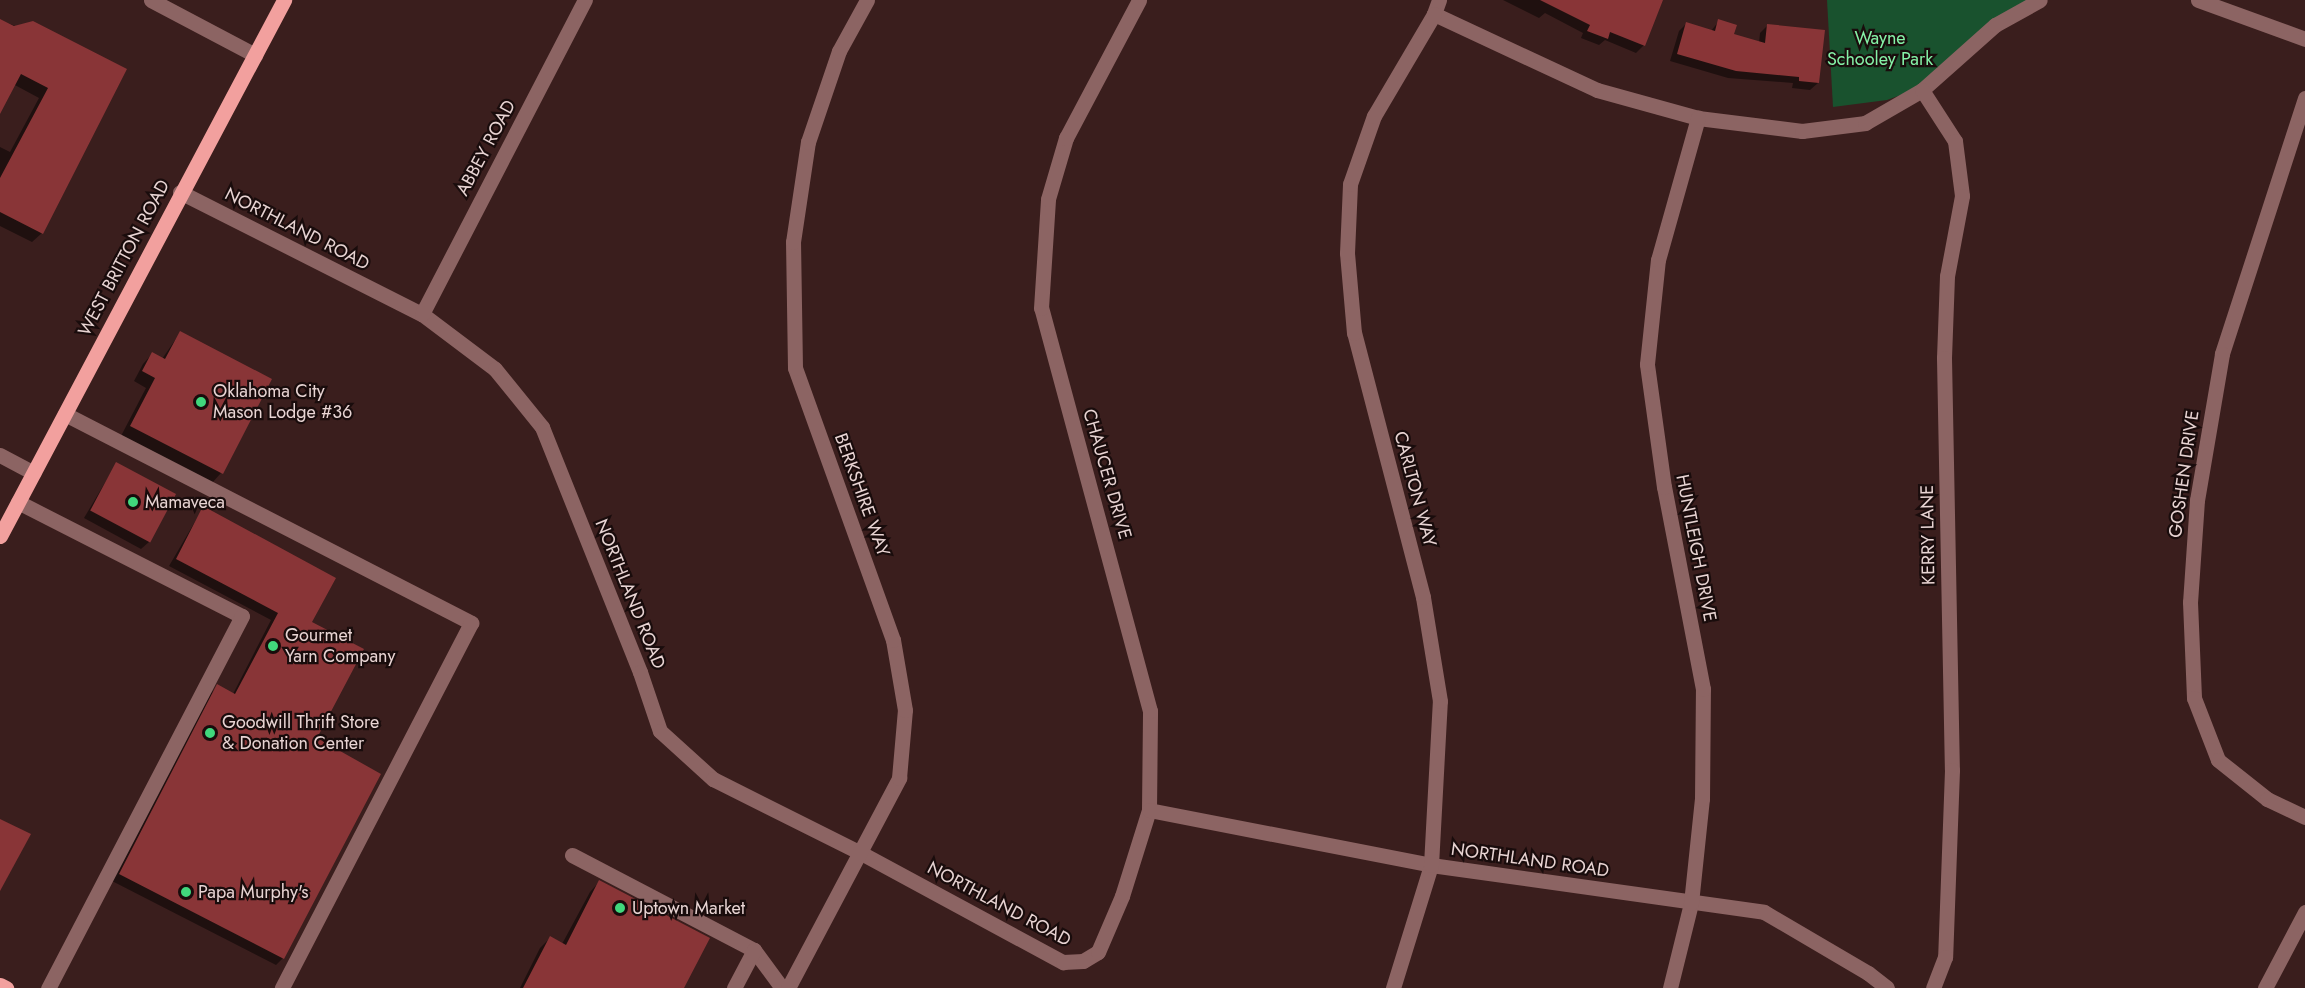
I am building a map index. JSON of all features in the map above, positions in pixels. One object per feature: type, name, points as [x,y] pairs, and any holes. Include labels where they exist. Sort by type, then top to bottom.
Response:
[{"type":"main road","name":"WEST BRITTON ROAD","points":[[0,536],[180,192],[284,0]]},
{"type":"main road","points":[[0,985],[6,988]]},
{"type":"street","points":[[151,0],[255,55]]},
{"type":"street","name":"ABBEY ROAD","points":[[422,314],[585,0]]},
{"type":"street","name":"BERKSHIRE WAY","points":[[788,988],[861,853],[898,777],[905,710],[893,640],[795,368],[793,242],[808,142],[839,51],[867,0]]},
{"type":"street","name":"CHAUCER DRIVE","points":[[1083,961],[1098,952],[1118,906],[1149,810],[1150,711],[1041,308],[1048,199],[1066,138],[1139,0]]},
{"type":"street","points":[[1437,7],[1597,90],[1698,118],[1802,131],[1865,123],[1922,90],[1995,25],[2040,0]]},
{"type":"street","points":[[2198,0],[2305,39]]},
{"type":"street","name":"CARLTON WAY","points":[[1393,988],[1431,865],[1440,701],[1423,597],[1354,333],[1347,253],[1350,184],[1374,116],[1437,7]]},
{"type":"street","name":"KERRY LANE","points":[[1922,90],[1955,141],[1962,196],[1946,288],[1952,770],[1945,957],[1933,988]]},
{"type":"street","name":"GOSHEN DRIVE","points":[[2305,98],[2222,354],[2198,500],[2190,602],[2194,698],[2218,760],[2267,799],[2305,817]]},
{"type":"street","name":"HUNTLEIGH DRIVE","points":[[1670,988],[1691,903],[1702,799],[1703,689],[1664,487],[1647,363],[1658,260],[1698,118]]},
{"type":"street","name":"NORTHLAND ROAD","points":[[180,192],[422,314],[495,369],[542,427],[640,672],[660,731],[713,779],[861,853],[1063,962],[1083,961]]},
{"type":"street","points":[[65,414],[471,623],[282,988]]},
{"type":"street","points":[[0,455],[34,473]]},
{"type":"street","points":[[18,502],[242,616],[48,988]]},
{"type":"street","name":"NORTHLAND ROAD","points":[[1149,810],[1431,865],[1764,912],[1868,973],[1887,988]]},
{"type":"street","points":[[572,855],[754,950],[782,988]]},
{"type":"street","points":[[2265,988],[2305,912]]},
{"type":"street","points":[[734,988],[754,950]]},
{"type":"green space","name":"Wayne Schooley Park","points":[[1827,0],[2030,0],[1928,85],[1887,100],[1833,107]]},
{"type":"building","points":[[1540,0],[1663,0],[1645,46],[1610,32],[1608,39],[1587,31],[1590,25]]},
{"type":"building","points":[[0,19],[14,26],[33,21],[127,69],[43,234],[0,212],[0,178],[48,88],[21,74],[0,114]]},
{"type":"building","points":[[1718,19],[1737,25],[1734,34],[1765,43],[1767,24],[1825,30],[1819,83],[1799,81],[1799,77],[1736,71],[1677,54],[1686,22],[1715,31]]},
{"type":"building","name":"Oklahoma City Mason Lodge #36","points":[[180,331],[272,379],[223,474],[130,426],[155,378],[142,371],[152,352],[165,359]]},
{"type":"building","name":"Mamaveca","points":[[116,462],[176,494],[150,542],[90,511]]},
{"type":"building","points":[[203,506],[336,578],[312,622],[364,649],[317,738],[381,774],[284,959],[119,874],[217,684],[235,694],[278,613],[176,559]]},
{"type":"building","points":[[0,819],[31,834],[0,891]]},
{"type":"building","name":"Uptown Market","points":[[599,880],[710,938],[684,988],[523,988],[550,936],[566,945]]},
{"type":"place","name":"Oklahoma City Mason Lodge #36","points":[[201,402]]},
{"type":"place","name":"Mamaveca","points":[[133,502]]},
{"type":"place","name":"Gourmet Yarn Company","points":[[273,646]]},
{"type":"place","name":"Goodwill Thrift Store & Donation Center","points":[[210,733]]},
{"type":"place","name":"Papa Murphy's","points":[[186,892]]},
{"type":"place","name":"Uptown Market","points":[[620,908]]}]
